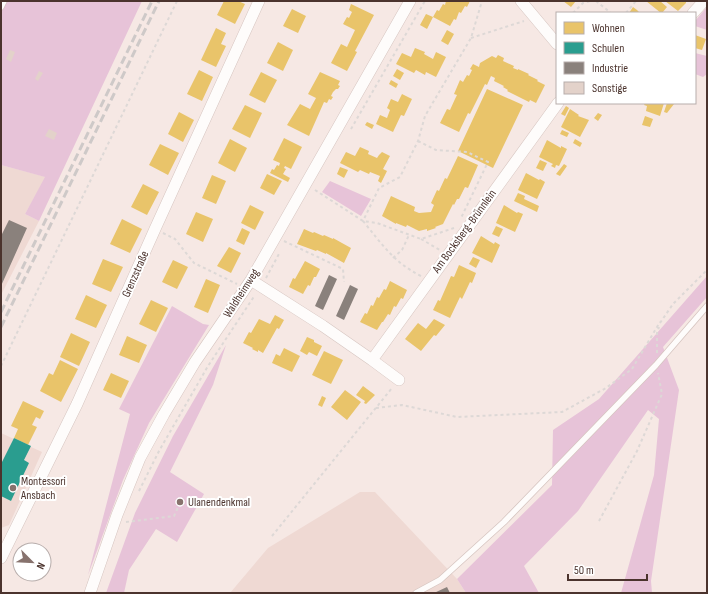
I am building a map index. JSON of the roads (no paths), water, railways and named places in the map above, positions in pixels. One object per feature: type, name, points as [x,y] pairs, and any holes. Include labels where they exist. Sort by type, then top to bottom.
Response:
[{"type":"street","name":"Grenzstraße","points":[[1,558],[9,536],[77,404],[259,1]]},
{"type":"street","name":"Waldheimweg","points":[[90,593],[117,515],[140,458],[195,362],[248,284],[410,1]]},
{"type":"street","points":[[521,1],[554,40]]},
{"type":"street","points":[[695,12],[704,1]]},
{"type":"street","name":"Am Bocksberg-Brünnlein","points":[[372,360],[557,104]]},
{"type":"street","points":[[248,284],[262,286],[372,360],[399,380]]},
{"type":"lane","points":[[1,6],[4,1]]},
{"type":"lane","points":[[416,593],[440,580],[504,522],[656,364],[707,306]]},
{"type":"railway","points":[[1,312],[152,1]]},
{"type":"railway","points":[[1,327],[159,1]]},
{"type":"place","name":"Montessori Ansbach","points":[[13,488]]},
{"type":"place","name":"Ulanendenkmal","points":[[180,502]]}]
